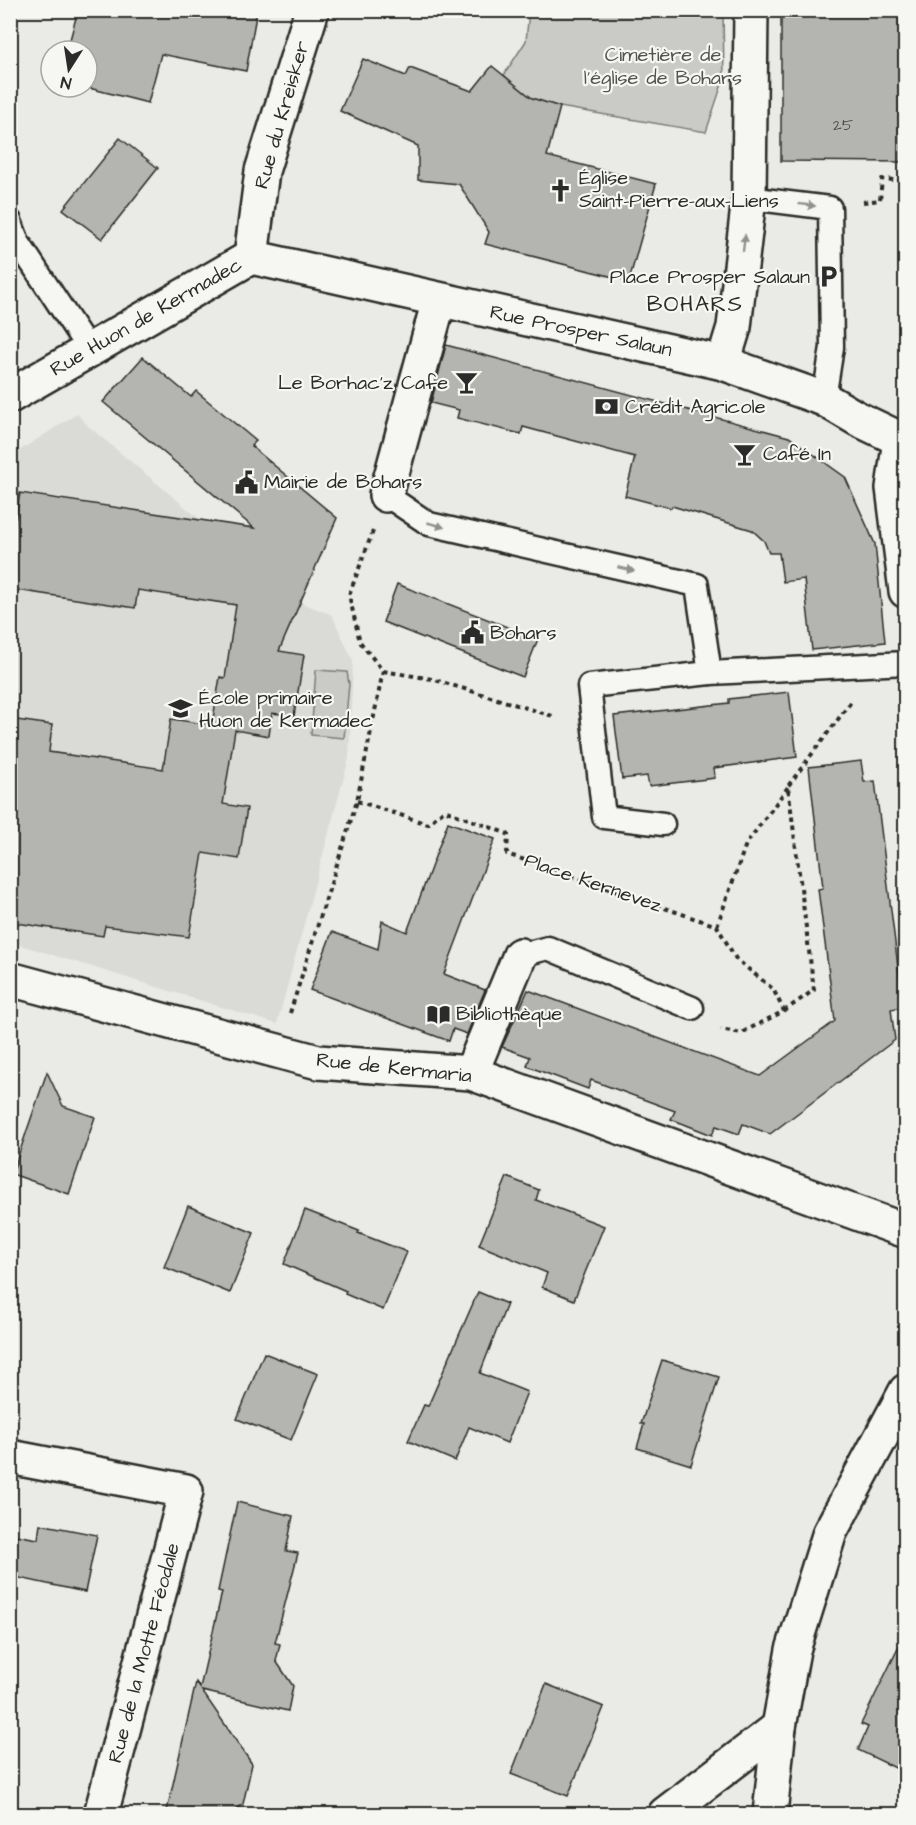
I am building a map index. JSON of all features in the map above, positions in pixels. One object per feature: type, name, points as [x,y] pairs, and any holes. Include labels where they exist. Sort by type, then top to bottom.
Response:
[{"type":"street","name":"Rue du Kreisker","points":[[251,257],[262,171],[312,10]]},
{"type":"street","points":[[723,363],[734,327],[749,198],[751,10]]},
{"type":"street","name":"Rue Prosper Salaun","points":[[251,257],[723,363],[824,399],[903,441]]},
{"type":"street","name":"Rue Huon de Kermadec","points":[[10,396],[251,257]]},
{"type":"street","points":[[386,495],[439,300]]},
{"type":"street","points":[[903,441],[893,488],[906,591]]},
{"type":"street","points":[[471,1073],[520,955]]},
{"type":"street","name":"Rue de Kermaria","points":[[10,979],[318,1062],[471,1073],[906,1231]]},
{"type":"street","points":[[770,1815],[779,1726],[793,1650],[830,1532],[906,1390]]},
{"type":"street","name":"Rue de la Motte Féodale","points":[[10,1457],[186,1491],[101,1815]]},
{"type":"street","points":[[665,1815],[779,1726]]},
{"type":"lane","points":[[749,198],[830,208],[832,348],[824,399]]},
{"type":"lane","points":[[10,221],[18,242],[89,350]]},
{"type":"lane","points":[[386,495],[429,524],[697,585],[710,673]]},
{"type":"lane","points":[[663,824],[604,816],[589,686],[710,673],[906,663]]},
{"type":"lane","points":[[520,955],[548,948],[692,1008]]},
{"type":"path","points":[[880,200],[882,179],[906,181]]},
{"type":"path","points":[[386,495],[349,595],[360,642],[383,671],[432,679],[594,729]]},
{"type":"path","points":[[784,1011],[772,989],[736,959],[717,926],[746,844],[863,686],[882,664]]},
{"type":"path","points":[[278,1051],[357,801],[383,671]]},
{"type":"path","points":[[692,1008],[710,1026],[741,1033],[784,1011],[814,990],[788,786]]},
{"type":"path","name":"Place Kernevez","points":[[357,801],[428,824],[444,810],[508,834],[507,854],[717,926]]},
{"type":"shaded area","name":"École primaire Huon de Kermadec","points":[[77,414],[89,427],[278,584],[304,604],[332,615],[353,661],[349,758],[277,1024],[11,942],[11,456]]},
{"type":"green space","name":"Cimetière de l'église de Bohars","points":[[529,11],[723,11],[724,78],[706,132],[560,107],[527,97],[504,75],[526,41]]},
{"type":"green space","points":[[316,670],[347,672],[349,684],[344,738],[311,735]]},
{"type":"building","points":[[78,10],[257,10],[246,71],[161,54],[148,103],[99,91],[99,39],[70,39]]},
{"type":"building","points":[[781,10],[900,10],[899,88],[906,88],[906,162],[781,161]]},
{"type":"building","points":[[363,59],[406,76],[410,68],[472,91],[492,66],[532,98],[560,107],[547,156],[656,184],[629,281],[485,244],[489,232],[459,184],[418,180],[418,146],[340,111]]},
{"type":"building","points":[[120,138],[158,168],[102,239],[63,209]]},
{"type":"building","points":[[446,345],[789,437],[845,477],[875,544],[885,642],[812,650],[804,579],[783,582],[779,553],[769,553],[764,541],[752,530],[672,506],[671,508],[625,496],[635,457],[523,427],[521,434],[457,418],[459,410],[431,403]]},
{"type":"building","points":[[143,357],[191,397],[196,391],[256,441],[251,446],[337,518],[279,651],[304,655],[294,716],[272,713],[269,736],[235,730],[223,804],[247,808],[239,859],[203,853],[189,937],[105,926],[103,936],[10,922],[10,719],[52,725],[49,752],[163,769],[171,719],[212,725],[220,677],[225,678],[236,605],[138,590],[135,608],[10,589],[10,550],[20,493],[254,528],[103,402]]},
{"type":"building","points":[[397,584],[538,639],[523,677],[383,622]]},
{"type":"building","points":[[789,692],[797,757],[714,768],[715,778],[649,786],[647,776],[622,779],[614,716],[729,703],[729,699]]},
{"type":"building","points":[[861,761],[864,782],[875,781],[903,1007],[891,1009],[895,1040],[770,1134],[743,1124],[739,1134],[716,1126],[712,1135],[671,1119],[675,1111],[591,1080],[588,1089],[527,1066],[530,1057],[502,1047],[528,990],[760,1076],[835,1021],[818,889],[823,888],[809,767]]},
{"type":"building","points":[[448,822],[495,839],[444,974],[485,990],[467,1034],[453,1029],[449,1041],[310,990],[332,932],[378,949],[382,921],[407,932]]},
{"type":"building","points":[[47,1072],[63,1106],[95,1117],[69,1194],[12,1174]]},
{"type":"building","points":[[507,1177],[539,1190],[536,1200],[604,1226],[574,1300],[542,1287],[547,1273],[479,1245]]},
{"type":"building","points":[[188,1206],[254,1233],[230,1293],[164,1267]]},
{"type":"building","points":[[305,1210],[407,1252],[383,1310],[284,1264]]},
{"type":"building","points":[[478,1292],[507,1304],[480,1373],[527,1392],[507,1443],[469,1427],[455,1461],[408,1441],[424,1405],[428,1406]]},
{"type":"building","points":[[264,1353],[318,1374],[291,1440],[237,1419]]},
{"type":"building","points":[[662,1360],[719,1377],[691,1465],[637,1448],[644,1424],[641,1424]]},
{"type":"building","points":[[237,1502],[293,1516],[286,1551],[298,1553],[275,1643],[280,1644],[276,1661],[293,1686],[288,1711],[202,1691],[252,1764],[243,1804],[229,1815],[166,1815],[196,1682],[200,1688],[222,1592],[218,1591]]},
{"type":"building","points":[[40,1524],[97,1535],[85,1592],[10,1576],[10,1534],[38,1539]]},
{"type":"building","points":[[906,1632],[906,1773],[858,1750],[868,1727],[861,1724]]},
{"type":"building","points":[[546,1684],[604,1707],[568,1796],[511,1774]]},
{"type":"place","name":"Église Saint-Pierre-aux-Liens","points":[[561,190]]},
{"type":"place","name":"Place Prosper Salaun","points":[[828,277]]},
{"type":"place","name":"Le Borhac'z Cafe","points":[[466,383]]},
{"type":"place","name":"Crédit Agricole","points":[[607,407]]},
{"type":"place","name":"Café In","points":[[745,454]]},
{"type":"place","name":"Mairie de Bohars","points":[[246,482]]},
{"type":"place","name":"Bohars","points":[[472,633]]},
{"type":"place","name":"École primaire Huon de Kermadec","points":[[181,709]]},
{"type":"place","name":"Bibliothèque","points":[[438,1014]]},
{"type":"district","name":"BOHARS","points":[[695,304]]}]
